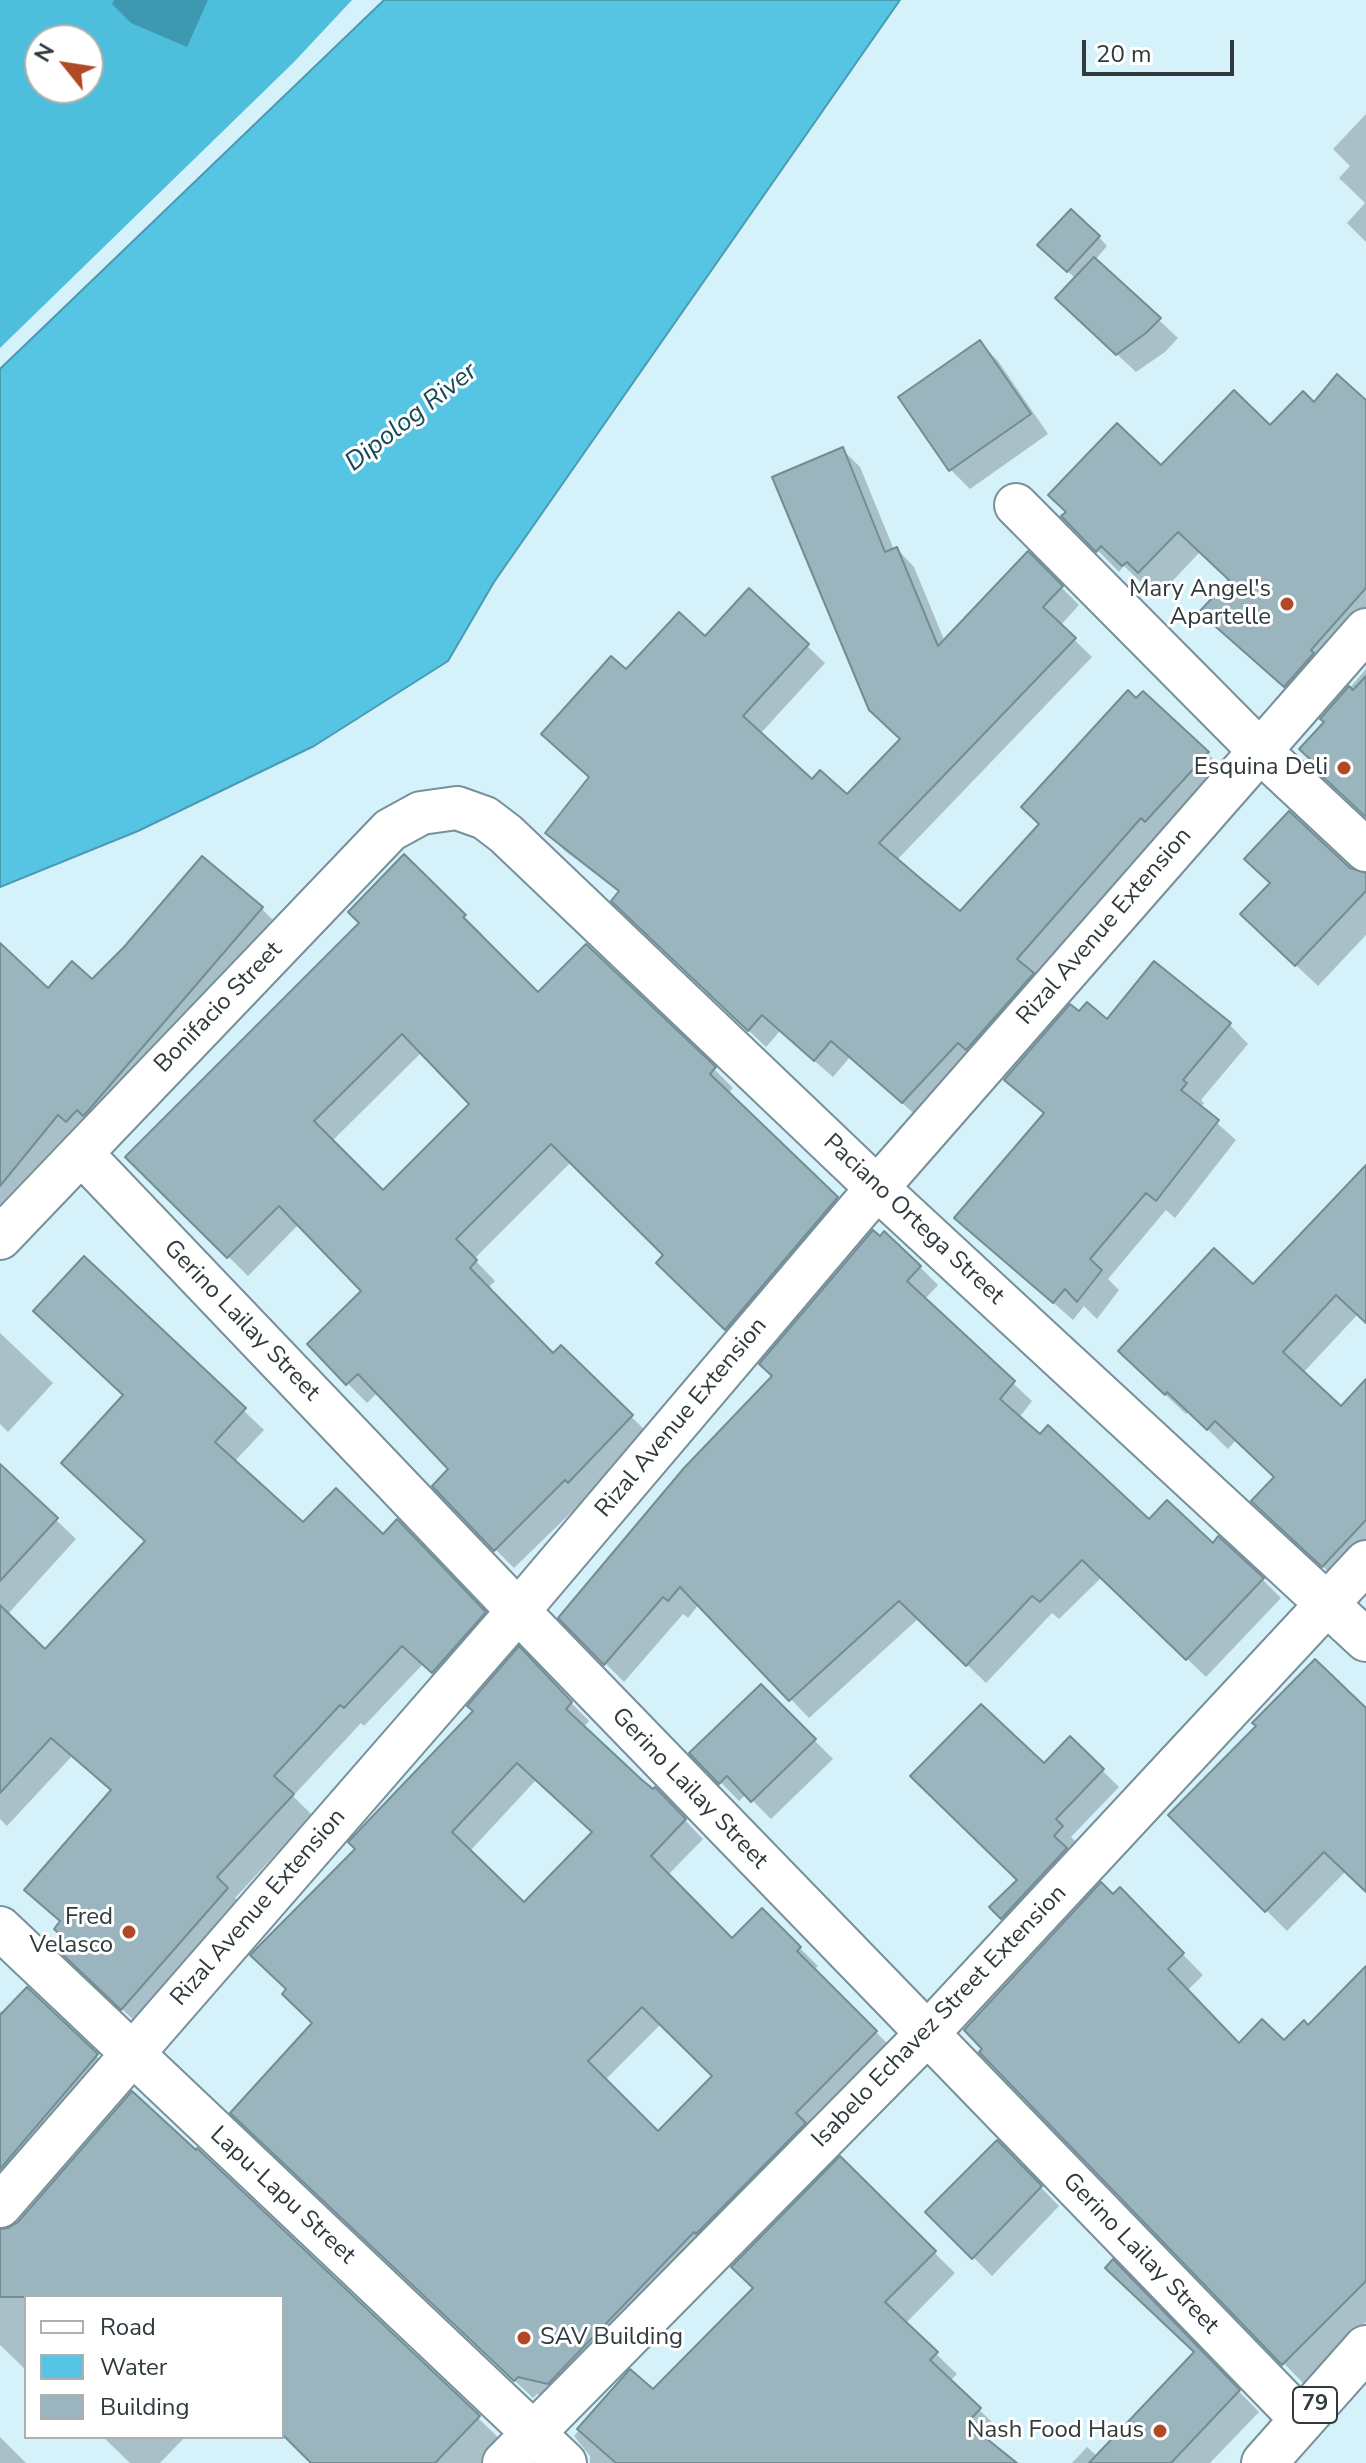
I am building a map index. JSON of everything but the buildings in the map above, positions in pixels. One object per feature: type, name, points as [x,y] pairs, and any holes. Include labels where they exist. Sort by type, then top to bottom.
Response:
[{"type":"main road","name":"79","points":[[1264,2463],[1366,2348]]},
{"type":"street","points":[[1016,505],[1259,750],[1366,850]]},
{"type":"street","name":"Rizal Avenue Extension","points":[[0,2206],[518,1611],[877,1188],[1366,630]]},
{"type":"street","name":"Paciano Ortega Street","points":[[457,808],[485,818],[506,834],[877,1188],[1366,1640]]},
{"type":"street","name":"Bonifacio Street","points":[[0,1238],[390,830],[421,813],[457,808]]},
{"type":"street","name":"Gerino Lailay Street","points":[[81,1153],[926,2035],[1302,2420]]},
{"type":"street","name":"Isabelo Echavez Street Extension","points":[[504,2463],[926,2035],[1366,1562]]},
{"type":"street","name":"Lapu-Lapu Street","points":[[0,1928],[565,2463]]},
{"type":"shaded area","points":[[0,0],[352,0],[294,62],[0,348]]},
{"type":"water","name":"Dipolog River","points":[[384,0],[900,0],[494,582],[448,661],[314,746],[138,831],[0,887],[0,369]]},
{"type":"place","name":"Mary Angel's Apartelle","points":[[1287,604]]},
{"type":"place","name":"Esquina Deli","points":[[1344,768]]},
{"type":"place","name":"Fred Velasco","points":[[129,1932]]},
{"type":"place","name":"SAV Building","points":[[524,2338]]},
{"type":"place","name":"Nash Food Haus","points":[[1160,2431]]}]
